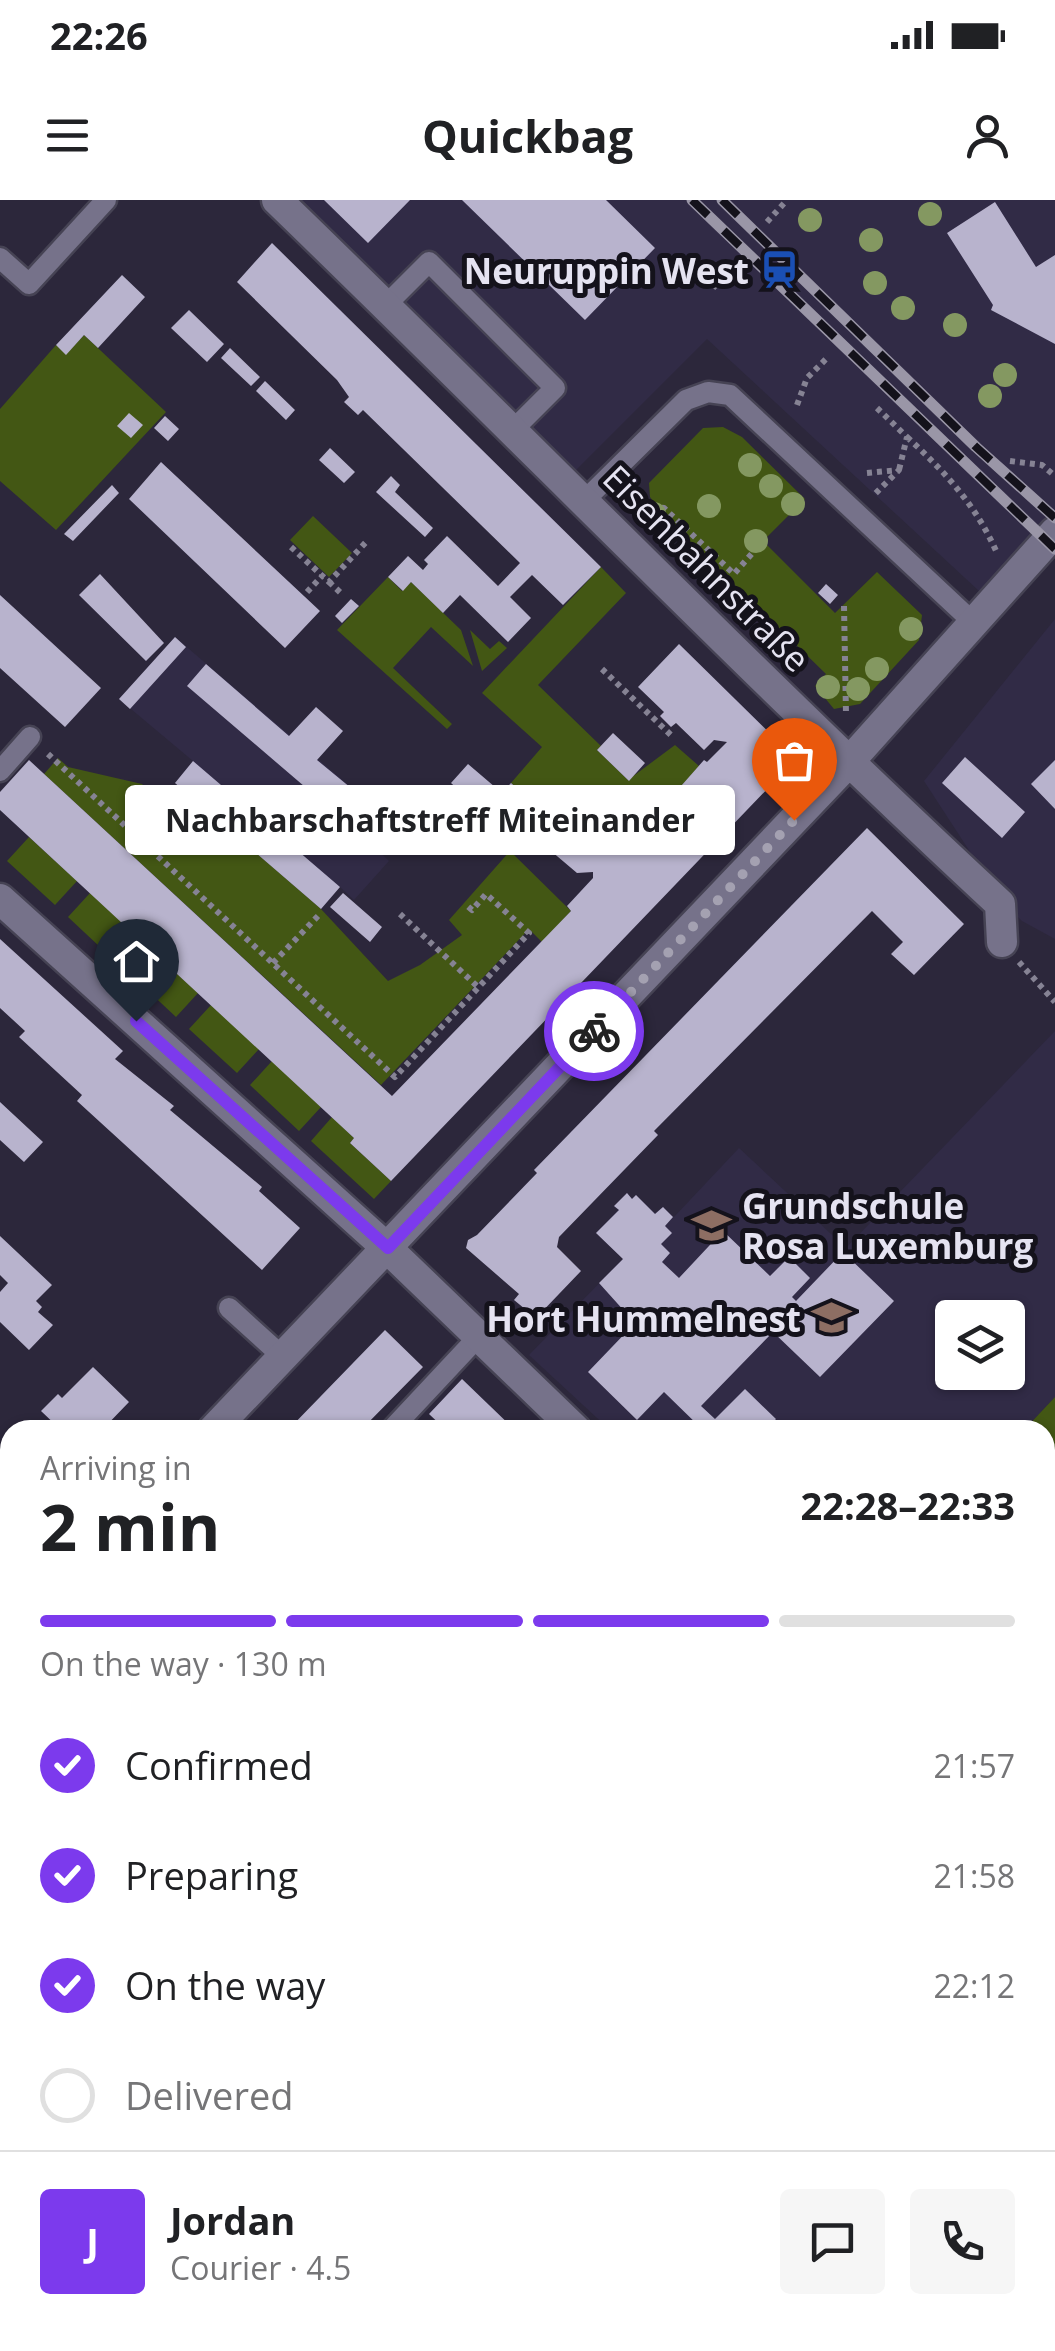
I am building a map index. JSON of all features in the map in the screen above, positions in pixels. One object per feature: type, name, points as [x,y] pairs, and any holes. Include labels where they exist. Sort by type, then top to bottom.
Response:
[{"type":"street","name":"Eisenbahnstraße","points":[[277,200],[586,500],[848,763],[1000,904],[1002,942]]},
{"type":"street","points":[[223,1420],[848,763],[1051,537]]},
{"type":"street","points":[[0,899],[388,1248],[566,1420]]},
{"type":"lane","points":[[0,258],[29,284],[106,200]]},
{"type":"lane","points":[[386,305],[430,262],[555,388],[514,430]]},
{"type":"lane","points":[[586,500],[686,400],[708,392],[730,396],[974,624]]},
{"type":"lane","points":[[0,771],[30,738]]},
{"type":"lane","points":[[228,1308],[284,1357]]},
{"type":"lane","points":[[401,1420],[478,1336]]},
{"type":"path","points":[[767,222],[787,200]]},
{"type":"path","points":[[712,288],[733,267]]},
{"type":"path","points":[[797,405],[806,378],[826,358]]},
{"type":"path","points":[[877,408],[981,515],[1000,560]]},
{"type":"path","points":[[899,470],[907,437]]},
{"type":"path","points":[[1010,462],[1042,465],[1055,476]]},
{"type":"path","points":[[586,500],[664,508],[734,574],[763,541]]},
{"type":"path","points":[[329,582],[367,541]]},
{"type":"path","points":[[292,547],[342,595]]},
{"type":"path","points":[[308,592],[322,576]]},
{"type":"path","points":[[844,606],[848,763]]},
{"type":"path","points":[[602,668],[674,738]]},
{"type":"path","points":[[30,738],[394,1077],[529,933],[486,894],[472,910],[465,904]]},
{"type":"path","points":[[400,914],[478,987]]},
{"type":"path","points":[[273,963],[318,916]]},
{"type":"path","points":[[1002,942],[1055,1002]]},
{"type":"shaded area","points":[[277,200],[1055,200],[1055,532],[992,603],[707,339],[566,480]]},
{"type":"shaded area","points":[[1055,619],[1055,939],[1022,921],[1002,901],[924,781]]},
{"type":"shaded area","points":[[175,637],[373,806],[356,829],[389,861],[354,900],[340,887],[321,909],[175,783],[193,761],[119,699]]},
{"type":"shaded area","name":"Grundschule Rosa Luxemburg","points":[[1055,1031],[1055,1397],[1033,1420],[599,1420],[529,1355],[623,1259],[596,1233],[618,1210],[614,1206],[627,1193],[632,1198],[636,1195],[655,1213],[663,1207],[674,1217],[739,1148],[846,1248]]},
{"type":"green space","points":[[84,335],[166,412],[56,530],[0,481],[0,409],[56,345],[66,354]]},
{"type":"green space","points":[[723,427],[742,437],[805,499],[763,541],[835,613],[877,572],[922,615],[919,640],[860,704],[834,709],[815,686],[826,674],[663,515],[650,497],[649,483],[703,428]]},
{"type":"green space","points":[[313,516],[352,553],[329,577],[290,540]]},
{"type":"green space","points":[[601,567],[626,593],[538,685],[601,746],[597,750],[628,780],[675,745],[699,766],[651,820],[647,817],[636,828],[639,833],[626,846],[567,832],[511,783],[542,747],[482,693]]},
{"type":"green space","points":[[388,577],[402,591],[411,582],[461,630],[473,666],[431,627],[393,668],[452,724],[447,729],[337,630]]},
{"type":"green space","points":[[470,630],[490,649],[499,641],[507,648],[482,671]]},
{"type":"green space","points":[[58,758],[68,767],[142,784],[165,805],[181,788],[321,909],[388,981],[420,965],[462,935],[449,920],[510,851],[571,911],[542,942],[529,929],[381,1085],[44,774]]},
{"type":"green space","points":[[29,837],[77,881],[55,905],[7,861]]},
{"type":"green space","points":[[90,893],[139,938],[116,962],[68,917]]},
{"type":"green space","points":[[152,951],[198,993],[176,1017],[130,974]]},
{"type":"green space","points":[[211,1005],[259,1049],[237,1073],[189,1029]]},
{"type":"green space","points":[[272,1061],[321,1107],[299,1131],[250,1085]]},
{"type":"green space","points":[[332,1117],[354,1138],[350,1143],[391,1181],[374,1199],[311,1141]]},
{"type":"green space","points":[[1055,1397],[1055,1420],[1033,1420]]},
{"type":"building","points":[[324,200],[410,200],[368,243]]},
{"type":"building","points":[[462,200],[606,200],[655,248],[585,320]]},
{"type":"building","points":[[995,202],[1036,267],[1055,255],[1055,344],[991,310],[993,305],[947,233]]},
{"type":"building","points":[[272,243],[601,567],[563,605],[532,575],[510,597],[531,618],[508,642],[460,595],[443,613],[411,582],[403,591],[388,577],[408,556],[423,570],[428,564],[424,560],[447,536],[498,586],[520,563],[363,410],[358,415],[344,402],[349,397],[337,380],[237,282]]},
{"type":"building","points":[[122,275],[145,297],[98,348],[84,335],[66,355],[56,345]]},
{"type":"building","points":[[189,310],[224,344],[207,362],[171,328]]},
{"type":"building","points":[[230,348],[260,377],[251,386],[221,358]]},
{"type":"building","points":[[265,381],[295,410],[286,420],[256,391]]},
{"type":"building","points":[[129,413],[143,425],[131,438],[117,426]]},
{"type":"building","points":[[165,416],[179,429],[168,441],[154,428]]},
{"type":"building","points":[[330,448],[355,472],[344,483],[319,460]]},
{"type":"building","points":[[161,462],[320,611],[285,648],[129,499]]},
{"type":"building","points":[[391,476],[400,485],[395,492],[433,528],[425,537],[376,492]]},
{"type":"building","points":[[112,485],[119,493],[73,541],[64,534]]},
{"type":"building","points":[[100,574],[164,643],[146,661],[79,595]]},
{"type":"building","points":[[826,584],[838,595],[830,604],[818,593]]},
{"type":"building","points":[[0,595],[101,688],[65,727],[0,668]]},
{"type":"building","points":[[351,599],[359,606],[342,623],[335,616]]},
{"type":"building","points":[[175,637],[186,647],[130,709],[119,699]]},
{"type":"building","points":[[679,644],[796,759],[391,1181],[350,1143],[354,1138],[0,810],[0,792],[29,760],[392,1096],[571,911],[567,906],[593,878],[593,872],[577,873],[518,823],[507,835],[451,783],[468,764],[502,793],[511,783],[567,832],[583,813],[626,846],[647,816],[651,820],[704,760],[707,762],[727,742],[714,740],[704,750],[676,723],[671,727],[660,716],[664,712],[638,687]]},
{"type":"building","points":[[206,664],[289,736],[316,707],[343,731],[317,760],[351,788],[332,810],[187,686]]},
{"type":"building","points":[[613,733],[645,763],[629,781],[597,750]]},
{"type":"building","points":[[965,757],[1025,812],[1002,838],[942,783]]},
{"type":"building","points":[[1055,760],[1055,809],[1031,784]]},
{"type":"building","points":[[193,761],[340,887],[321,909],[175,783]]},
{"type":"building","points":[[363,798],[373,806],[356,829],[344,819]]},
{"type":"building","points":[[867,828],[964,924],[914,975],[891,954],[903,942],[872,911],[654,1131],[658,1135],[559,1237],[557,1247],[581,1271],[536,1318],[514,1300],[519,1294],[466,1248],[468,1240]]},
{"type":"building","points":[[343,893],[382,927],[370,942],[330,907]]},
{"type":"building","points":[[0,939],[123,1051],[115,1059],[174,1106],[170,1110],[262,1187],[259,1191],[300,1228],[262,1270],[77,1101],[82,1095],[19,1037],[25,1031],[0,1008]]},
{"type":"building","points":[[0,1102],[43,1142],[24,1162],[0,1140]]},
{"type":"building","points":[[627,1193],[632,1199],[636,1195],[655,1214],[663,1207],[673,1217],[665,1226],[672,1233],[661,1244],[670,1253],[662,1262],[679,1278],[723,1231],[770,1276],[789,1257],[810,1278],[792,1297],[796,1301],[843,1252],[894,1301],[820,1377],[773,1332],[701,1406],[715,1419],[745,1389],[775,1420],[693,1420],[664,1392],[637,1420],[588,1372],[635,1323],[599,1283],[623,1259],[596,1233],[619,1210],[614,1206]]},
{"type":"building","points":[[0,1236],[52,1285],[36,1301],[42,1307],[38,1312],[53,1325],[29,1350],[0,1322],[0,1292],[8,1283],[0,1275]]},
{"type":"building","points":[[385,1330],[423,1367],[371,1420],[298,1420]]},
{"type":"building","points":[[93,1367],[129,1402],[112,1420],[50,1420],[41,1411],[58,1394],[62,1398]]},
{"type":"building","points":[[462,1379],[505,1420],[435,1420],[429,1414]]},
{"type":"railway","points":[[692,200],[1055,549]]},
{"type":"railway","points":[[722,200],[976,447],[1055,518]]},
{"type":"way so far","points":[[594,1031],[794,820]]},
{"type":"place","name":"Neuruppin West","points":[[779,270]]},
{"type":"place","name":"Nachbarschaftstreff Miteinander","points":[[794,820]]},
{"type":"place","name":"Grundschule Rosa Luxemburg","points":[[712,1225]]},
{"type":"place","name":"Hort Hummelnest","points":[[831,1318]]},
{"type":"route","points":[[136,1021],[388,1248],[594,1031]]}]
